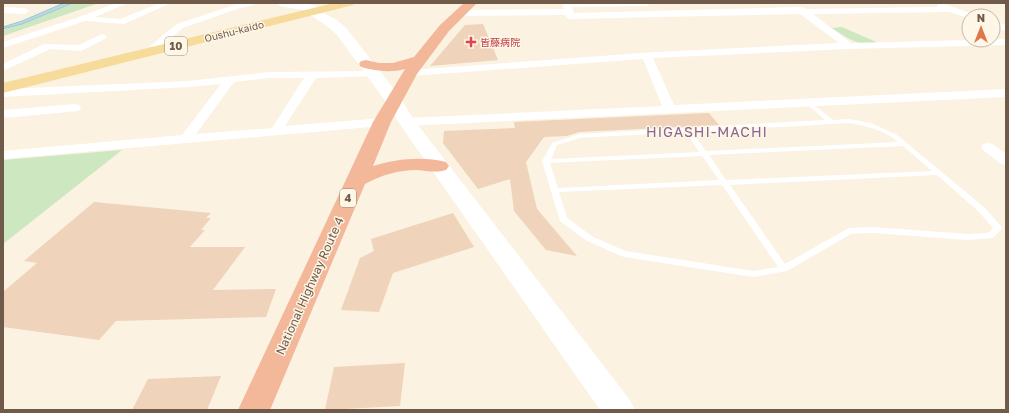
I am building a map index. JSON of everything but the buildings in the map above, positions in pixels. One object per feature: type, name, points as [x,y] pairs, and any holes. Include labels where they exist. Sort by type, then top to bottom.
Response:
[{"type":"highway","name":"National Highway Route 4","points":[[254,410],[382,122],[415,66],[441,32],[465,8]]},
{"type":"highway","points":[[370,69],[415,66]]},
{"type":"highway","points":[[356,180],[372,172],[395,165],[416,163],[439,166]]},
{"type":"main road","name":"Oushu-kaido","points":[[3,88],[349,3]]},
{"type":"street","points":[[3,45],[82,19],[124,3]]},
{"type":"street","points":[[82,19],[121,22],[167,3]]},
{"type":"street","points":[[160,50],[155,46],[180,26],[250,3]]},
{"type":"street","points":[[280,3],[317,11],[342,32],[394,100],[407,122],[618,410]]},
{"type":"street","points":[[465,8],[647,3]]},
{"type":"street","points":[[791,3],[850,46]]},
{"type":"street","points":[[932,3],[961,13]]},
{"type":"street","points":[[567,6],[570,16],[950,9]]},
{"type":"street","points":[[3,10],[25,12]]},
{"type":"street","points":[[3,68],[48,46],[81,48],[102,37]]},
{"type":"street","points":[[415,66],[850,46],[1006,42]]},
{"type":"street","points":[[647,56],[669,109]]},
{"type":"street","points":[[3,93],[189,84],[269,75],[312,75],[370,69]]},
{"type":"street","points":[[276,131],[312,75]]},
{"type":"street","points":[[186,139],[230,80]]},
{"type":"street","points":[[407,122],[1006,93]]},
{"type":"street","points":[[3,114],[75,108]]},
{"type":"street","points":[[3,156],[382,122]]},
{"type":"street","points":[[988,147],[1006,161]]},
{"type":"lane","points":[[809,102],[831,122]]},
{"type":"lane","points":[[849,121],[871,125],[895,136],[905,144],[981,210],[998,228],[990,236],[968,237],[873,230],[849,231],[784,269],[753,274],[624,254],[590,239],[563,219],[546,161],[554,144],[579,136],[688,130],[849,121]]},
{"type":"lane","points":[[688,130],[784,269]]},
{"type":"lane","points":[[546,161],[905,144]]},
{"type":"lane","points":[[554,190],[940,174]]},
{"type":"green space","points":[[75,3],[99,3],[3,36],[3,30]]},
{"type":"green space","points":[[842,27],[881,44],[859,43],[832,28]]},
{"type":"green space","points":[[122,150],[3,244],[3,160]]},
{"type":"water","points":[[64,3],[73,3],[22,24],[3,29],[3,27],[22,21]]},
{"type":"place","name":"皆藤病院","points":[[471,42]]},
{"type":"district","name":"HIGASHI-MACHI","points":[[707,132]]}]
